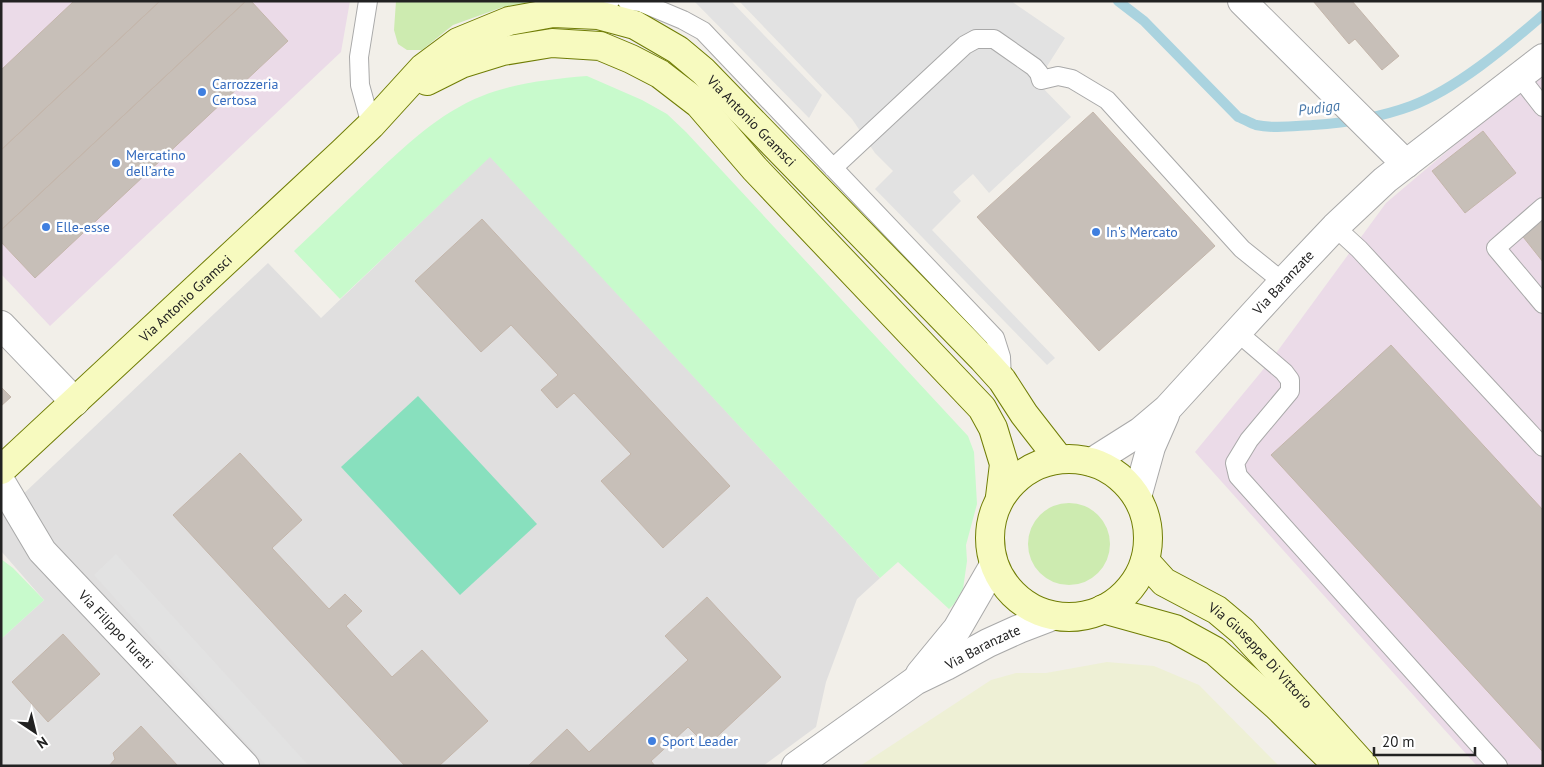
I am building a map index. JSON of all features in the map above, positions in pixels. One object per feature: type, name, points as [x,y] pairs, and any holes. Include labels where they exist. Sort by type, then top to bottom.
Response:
[{"type":"street","points":[[1242,1],[1406,164]]},
{"type":"street","name":"Via Antonio Gramsci","points":[[1,470],[256,235],[371,125],[423,68],[458,42],[509,21],[578,8],[635,25],[678,50],[702,70],[1002,380],[1024,414],[1060,459]]},
{"type":"street","name":"Via Antonio Gramsci","points":[[371,125],[425,82],[461,64],[503,51],[552,43],[600,46],[631,58],[660,74],[699,104],[755,169],[982,408],[993,428],[1004,464],[1000,497]]},
{"type":"street","name":"Via Baranzate","points":[[1092,462],[1142,431],[1167,409],[1335,227],[1386,180],[1543,58]]},
{"type":"street","points":[[1,326],[75,402]]},
{"type":"street","name":"Via Baranzate","points":[[1137,497],[1150,447],[1167,409]]},
{"type":"street","points":[[1060,459],[1092,462],[1110,470],[1125,482],[1137,497],[1145,517],[1148,539],[1145,561],[1135,580],[1121,597],[1103,609],[1087,615],[1053,616],[1028,606],[1007,588],[994,564],[989,542],[992,519],[1000,497],[1016,478],[1036,466],[1060,459]]},
{"type":"street","name":"Via Filippo Turati","points":[[1,482],[42,551],[245,766]]},
{"type":"street","name":"Via Giuseppe Di Vittorio","points":[[1145,561],[1164,582],[1217,610],[1242,631],[1364,766]]},
{"type":"street","name":"Via Baranzate","points":[[915,681],[957,629],[994,564]]},
{"type":"street","name":"Via Giuseppe Di Vittorio","points":[[1103,609],[1175,630],[1215,651],[1277,706],[1338,766]]},
{"type":"street","name":"Via Baranzate","points":[[796,766],[915,681],[988,643],[1053,616]]},
{"type":"lane","points":[[368,1],[359,57],[360,85],[371,125]]},
{"type":"lane","points":[[578,8],[595,6],[610,1]]},
{"type":"lane","points":[[627,1],[640,2],[683,20],[703,31],[995,338],[1001,357],[1002,380]]},
{"type":"lane","points":[[833,168],[965,45],[976,39],[994,39],[1034,67],[1039,73],[1041,80],[1058,76],[1072,80],[1107,100],[1242,249],[1283,282]]},
{"type":"lane","points":[[1520,76],[1543,107]]},
{"type":"lane","points":[[1543,207],[1496,248],[1543,304]]},
{"type":"lane","points":[[1335,227],[1360,249],[1543,447]]},
{"type":"lane","points":[[1237,332],[1284,372],[1290,380],[1290,391],[1249,440],[1235,463],[1238,476],[1498,766]]},
{"type":"shaded area","points":[[1,1],[350,1],[341,52],[50,326],[1,274]]},
{"type":"shaded area","points":[[694,1],[731,1],[822,95],[809,118]]},
{"type":"shaded area","points":[[739,1],[1011,1],[1065,38],[1037,82],[1071,117],[989,193],[973,174],[953,192],[961,201],[932,230],[1055,358],[1047,365],[875,189],[893,171],[875,153],[852,119]]},
{"type":"shaded area","points":[[1543,70],[1543,766],[1477,766],[1195,452],[1271,360],[1386,203]]},
{"type":"shaded area","points":[[490,156],[880,578],[857,599],[826,682],[816,727],[763,766],[1,766],[1,639],[44,600],[1,551],[1,515],[268,263],[321,318]]},
{"type":"shaded area","points":[[116,554],[309,766],[267,766],[94,575]]},
{"type":"green space","points":[[396,1],[541,1],[503,7],[453,25],[422,50],[407,50],[398,44],[394,30]]},
{"type":"green space","points":[[587,76],[642,100],[667,114],[686,132],[968,436],[974,452],[977,504],[966,545],[967,561],[963,589],[949,609],[898,562],[880,578],[490,157],[340,299],[294,251],[397,154],[423,131],[451,111],[482,96],[507,88],[547,80]]},
{"type":"green space","points":[[418,396],[537,524],[460,595],[341,467]]},
{"type":"green space","points":[[1069,503],[1085,507],[1098,515],[1106,528],[1110,544],[1106,560],[1098,573],[1085,581],[1069,585],[1053,581],[1040,573],[1032,560],[1028,544],[1032,528],[1040,515],[1053,507]]},
{"type":"green space","points":[[1,559],[13,568],[44,600],[1,639]]},
{"type":"green space","points":[[1107,662],[1154,666],[1199,685],[1279,766],[860,766],[991,680],[1016,673],[1046,673]]},
{"type":"building","points":[[74,1],[160,1],[1,150],[1,70]]},
{"type":"building","points":[[160,1],[246,1],[1,230],[1,150]]},
{"type":"building","points":[[246,1],[251,1],[288,41],[35,278],[1,242],[1,230]]},
{"type":"building","points":[[1313,1],[1352,1],[1399,56],[1382,70],[1355,39],[1349,44]]},
{"type":"building","name":"In's Mercato","points":[[1093,112],[1215,246],[1099,351],[977,217]]},
{"type":"building","points":[[1483,131],[1516,173],[1465,213],[1432,171]]},
{"type":"building","points":[[1543,217],[1543,262],[1520,233]]},
{"type":"building","points":[[482,219],[730,486],[663,548],[601,481],[631,454],[574,393],[557,408],[541,390],[558,375],[511,325],[481,352],[415,281]]},
{"type":"building","points":[[1391,345],[1543,510],[1543,752],[1271,455]]},
{"type":"building","points":[[1,387],[11,397],[1,406]]},
{"type":"building","points":[[240,453],[302,520],[272,548],[329,609],[345,594],[362,611],[346,626],[392,677],[422,650],[488,721],[439,766],[405,766],[173,515]]},
{"type":"building","points":[[707,597],[781,677],[707,746],[688,727],[651,761],[655,766],[528,766],[567,729],[589,752],[688,660],[665,636]]},
{"type":"building","points":[[63,634],[100,674],[48,722],[12,682]]},
{"type":"building","points":[[141,726],[178,766],[109,766],[115,759],[113,753]]},
{"type":"waterway","name":"Pudiga","points":[[1118,1],[1144,21],[1238,117],[1256,125],[1270,127],[1350,121],[1411,106],[1428,99],[1463,78],[1543,15]]},
{"type":"place","name":"Carrozzeria Certosa","points":[[202,92]]},
{"type":"place","name":"Mercatino dell’arte","points":[[116,163]]},
{"type":"place","name":"Elle-esse","points":[[46,227]]},
{"type":"place","name":"In's Mercato","points":[[1096,232]]},
{"type":"place","name":"Sport Leader","points":[[652,741]]}]
